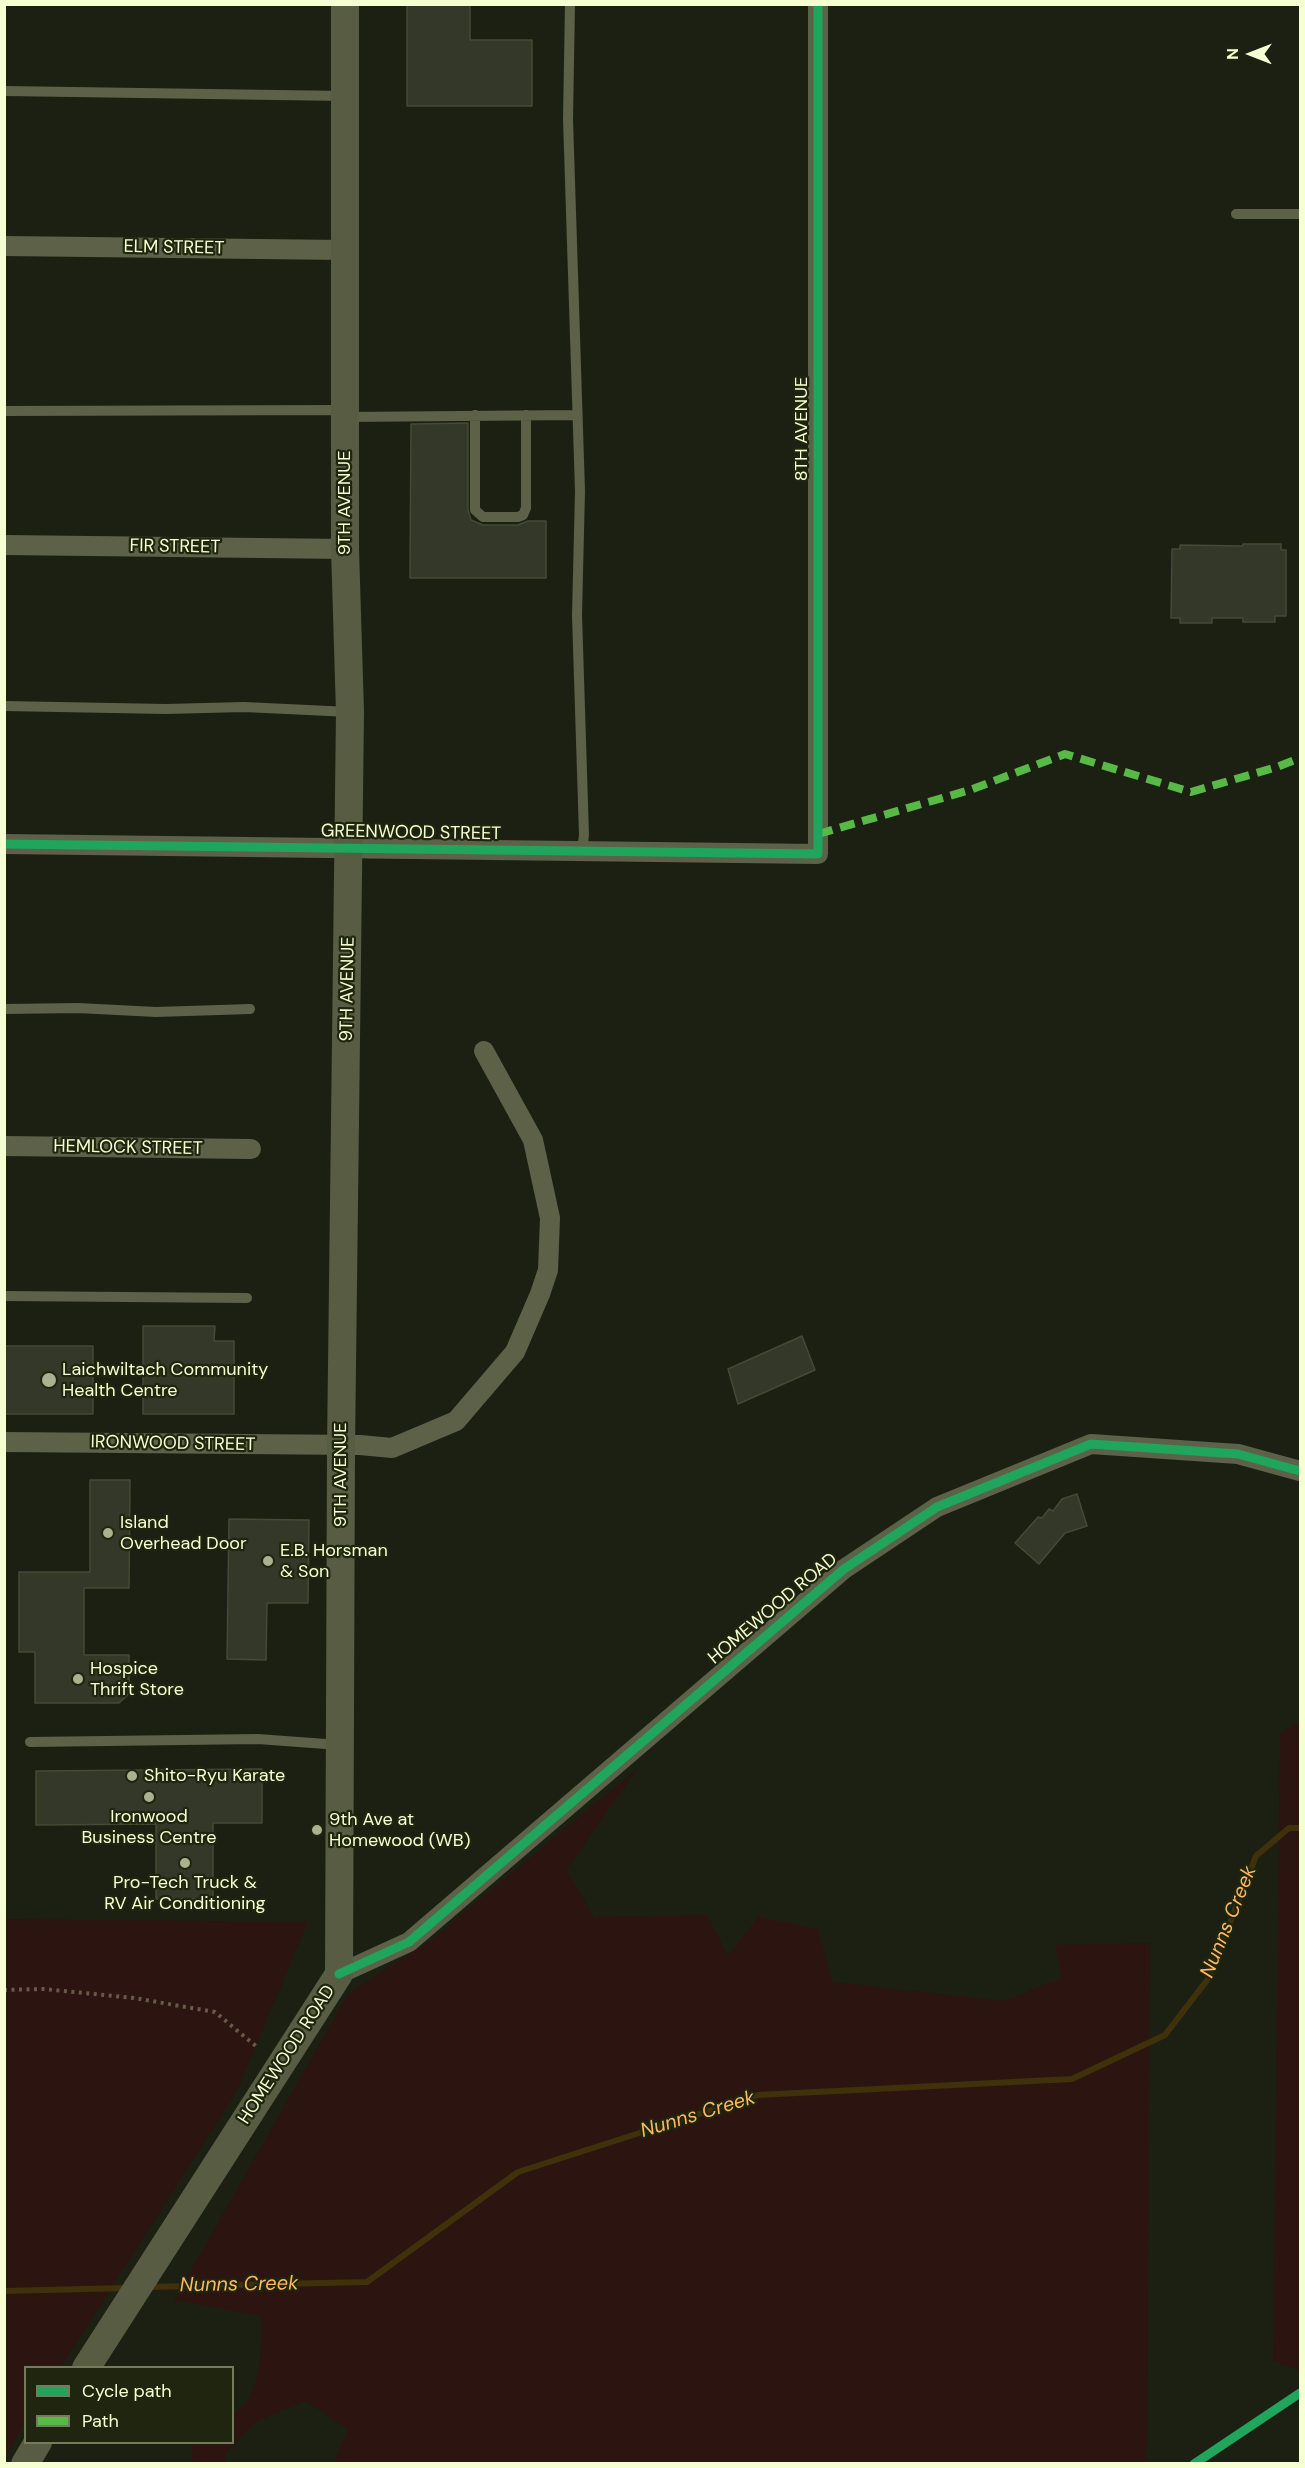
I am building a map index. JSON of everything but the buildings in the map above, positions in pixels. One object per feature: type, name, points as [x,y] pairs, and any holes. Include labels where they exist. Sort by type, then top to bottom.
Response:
[{"type":"main road","name":"9TH AVENUE","points":[[339,1974],[341,1446],[350,849],[350,712],[345,549],[345,4]]},
{"type":"main road","name":"HOMEWOOD ROAD","points":[[87,2366],[339,1974]]},
{"type":"main road","points":[[25,2463],[37,2444]]},
{"type":"street","name":"8TH AVENUE","points":[[818,4],[818,854]]},
{"type":"street","name":"ELM STREET","points":[[4,246],[344,250]]},
{"type":"street","name":"FIR STREET","points":[[4,545],[345,549]]},
{"type":"street","name":"GREENWOOD STREET","points":[[4,844],[818,854]]},
{"type":"street","name":"IRONWOOD STREET","points":[[4,1442],[392,1448],[456,1421],[515,1352],[548,1270],[550,1218],[532,1140],[484,1051]]},
{"type":"street","name":"HEMLOCK STREET","points":[[4,1146],[251,1149]]},
{"type":"street","name":"HOMEWOOD ROAD","points":[[339,1974],[409,1942],[844,1569],[937,1507],[1091,1444],[1238,1454],[1300,1471]]},
{"type":"lane","points":[[570,4],[568,119],[580,491],[577,615],[584,835],[582,852]]},
{"type":"lane","points":[[4,91],[345,96]]},
{"type":"lane","points":[[1236,214],[1300,214]]},
{"type":"lane","points":[[4,411],[577,415]]},
{"type":"lane","points":[[475,416],[475,510],[483,517],[518,517],[526,508],[526,415]]},
{"type":"lane","points":[[4,706],[166,709],[244,707],[350,712]]},
{"type":"lane","points":[[4,1009],[78,1008],[156,1012],[250,1009]]},
{"type":"lane","points":[[4,1296],[247,1299]]},
{"type":"lane","points":[[30,1742],[258,1739],[340,1745]]},
{"type":"path","points":[[4,1990],[43,1989],[134,1998],[215,2012],[257,2047]]},
{"type":"shaded area","points":[[1300,1722],[1300,2371],[1273,2361],[1280,1733]]},
{"type":"shaded area","points":[[638,1768],[566,1870],[594,1917],[707,1915],[728,1956],[758,1917],[818,1929],[832,1982],[1004,2001],[1062,1978],[1055,1945],[1150,1943],[1147,2463],[334,2463],[348,2429],[306,2401],[255,2422],[225,2454],[226,2463],[192,2463],[192,2444],[234,2444],[234,2413],[250,2394],[259,2370],[261,2316],[174,2300],[348,1994],[434,1938]]},
{"type":"shaded area","points":[[5,1919],[308,1922],[237,2091],[62,2366],[24,2366],[24,2425],[5,2457]]},
{"type":"waterway","name":"Nunns Creek","points":[[149,2287],[367,2282],[518,2172],[758,2095],[1072,2079],[1165,2035],[1208,1979],[1256,1856],[1289,1828],[1300,1828]]},
{"type":"waterway","name":"Nunns Creek","points":[[4,2291],[127,2288]]},
{"type":"marked path","points":[[818,834],[970,790],[1065,754],[1191,792],[1300,758]]},
{"type":"cycle path","points":[[4,844],[818,854],[818,4]]},
{"type":"cycle path","points":[[339,1974],[409,1942],[844,1569],[937,1507],[1091,1444],[1238,1454],[1300,1471]]},
{"type":"cycle path","points":[[1194,2464],[1300,2393]]},
{"type":"place","name":"Laichwiltach Community Health Centre","points":[[49,1380]]},
{"type":"place","name":"Island Overhead Door","points":[[108,1533]]},
{"type":"place","name":"E.B. Horsman & Son","points":[[268,1561]]},
{"type":"place","name":"Hospice Thrift Store","points":[[78,1679]]},
{"type":"place","name":"Shito-Ryu Karate","points":[[132,1776]]},
{"type":"place","name":"Ironwood Business Centre","points":[[149,1797]]},
{"type":"place","name":"9th Ave at Homewood (WB)","points":[[317,1830]]},
{"type":"place","name":"Pro-Tech Truck & RV Air Conditioning","points":[[185,1863]]}]
